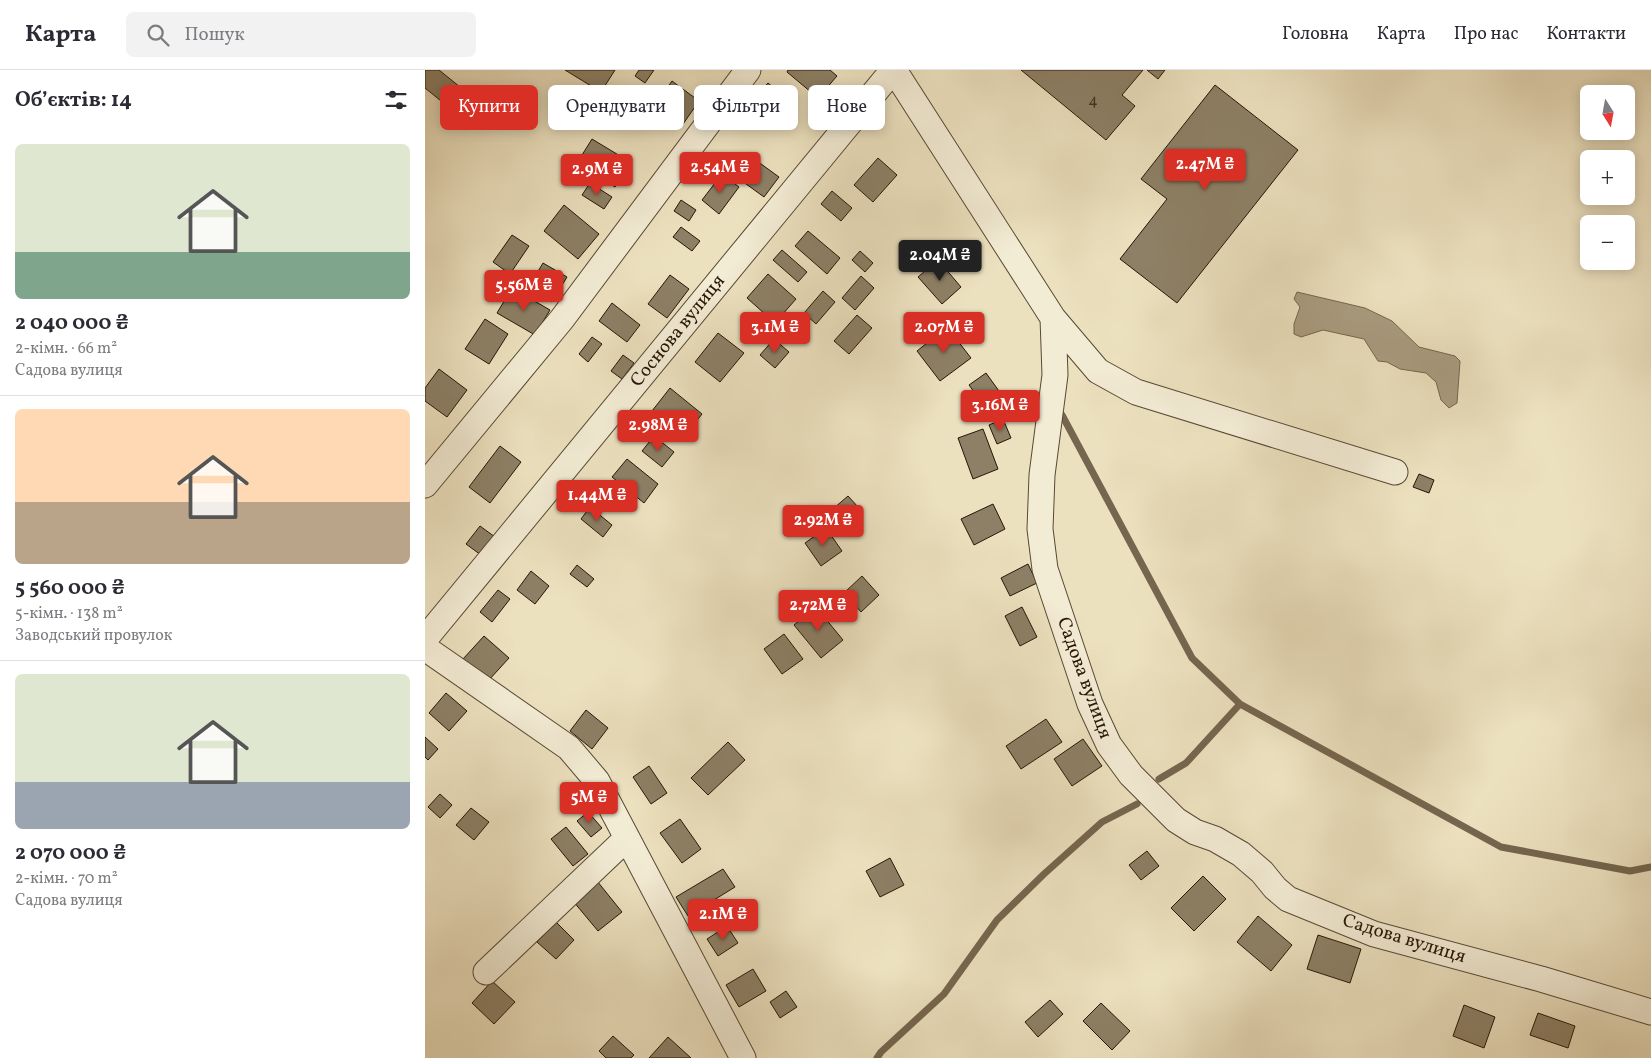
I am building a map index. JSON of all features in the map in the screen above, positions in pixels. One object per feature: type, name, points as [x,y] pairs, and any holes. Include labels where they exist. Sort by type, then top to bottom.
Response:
[{"type":"street","points":[[425,485],[562,319],[748,70]]},
{"type":"street","points":[[893,70],[1053,318],[1098,371],[1136,392],[1395,472]]},
{"type":"street","name":"Соснова вулиця","points":[[425,638],[893,70]]},
{"type":"street","name":"Садова вулиця","points":[[1053,318],[1055,375],[1042,475],[1040,529],[1045,569],[1090,704],[1109,745],[1131,775],[1176,820],[1195,832],[1215,839],[1241,854],[1262,872],[1275,888],[1288,899],[1374,934],[1541,979],[1651,1012]]},
{"type":"street","points":[[425,648],[569,748],[597,781],[743,1058]]},
{"type":"street","points":[[486,972],[627,838]]},
{"type":"shaded area","points":[[1297,292],[1365,308],[1392,321],[1419,347],[1455,356],[1460,361],[1457,403],[1449,408],[1441,400],[1436,382],[1426,373],[1400,369],[1387,362],[1378,361],[1364,339],[1323,330],[1301,337],[1294,334],[1294,324],[1300,307],[1294,299]]},
{"type":"building","points":[[425,70],[439,70],[458,85],[440,85],[440,100],[425,88]]},
{"type":"building","points":[[565,70],[615,70],[605,85],[590,85]]},
{"type":"building","points":[[639,70],[654,70],[645,83],[635,76]]},
{"type":"building","points":[[788,70],[830,70],[837,76],[829,85],[808,85],[808,90],[787,72]]},
{"type":"building","points":[[1021,70],[1143,70],[1122,95],[1135,106],[1106,140]]},
{"type":"building","points":[[1147,70],[1165,70],[1158,79]]},
{"type":"building","points":[[672,81],[677,85],[669,85]]},
{"type":"building","points":[[1215,85],[1298,150],[1177,303],[1120,259],[1167,199],[1141,179]]},
{"type":"building","points":[[684,90],[694,97],[694,108],[684,123]]},
{"type":"building","points":[[592,139],[630,162],[615,187],[577,163]]},
{"type":"building","points":[[878,158],[897,175],[873,202],[854,185]]},
{"type":"building","points":[[757,161],[779,177],[764,197],[742,181]]},
{"type":"building","points":[[722,174],[739,187],[719,214],[702,200]]},
{"type":"building","points":[[590,183],[612,197],[604,209],[582,195]]},
{"type":"building","points":[[832,191],[852,208],[841,221],[821,204]]},
{"type":"building","points":[[681,200],[696,210],[689,221],[674,211]]},
{"type":"building","points":[[564,205],[599,234],[578,259],[544,231]]},
{"type":"building","points":[[681,227],[700,241],[692,251],[673,237]]},
{"type":"building","points":[[808,231],[840,258],[827,274],[795,246]]},
{"type":"building","points":[[512,235],[529,246],[510,274],[493,262]]},
{"type":"building","points":[[782,250],[807,272],[798,282],[773,260]]},
{"type":"building","points":[[860,251],[873,263],[865,272],[852,260]]},
{"type":"building","points":[[938,260],[961,287],[942,304],[918,277]]},
{"type":"building","points":[[543,263],[567,277],[552,302],[528,288]]},
{"type":"building","points":[[768,274],[796,299],[775,323],[747,298]]},
{"type":"building","points":[[670,275],[689,289],[667,318],[648,304]]},
{"type":"building","points":[[861,276],[874,288],[855,310],[842,298]]},
{"type":"building","points":[[512,288],[550,310],[535,335],[497,313]]},
{"type":"building","points":[[823,291],[835,302],[816,324],[804,313]]},
{"type":"building","points":[[612,303],[640,325],[627,342],[599,321]]},
{"type":"building","points":[[857,315],[872,328],[849,354],[834,341]]},
{"type":"building","points":[[485,319],[508,334],[489,364],[465,349]]},
{"type":"building","points":[[947,327],[971,358],[940,381],[917,351]]},
{"type":"building","points":[[718,333],[744,353],[720,382],[695,362]]},
{"type":"building","points":[[592,337],[602,344],[588,362],[579,354]]},
{"type":"building","points":[[774,339],[789,352],[775,368],[760,355]]},
{"type":"building","points":[[623,355],[634,363],[622,379],[611,371]]},
{"type":"building","points":[[439,369],[467,390],[447,417],[425,401],[425,388]]},
{"type":"building","points":[[986,373],[999,391],[982,403],[969,385]]},
{"type":"building","points":[[670,388],[702,414],[684,437],[652,411]]},
{"type":"building","points":[[1003,419],[1011,438],[997,444],[989,425]]},
{"type":"building","points":[[983,429],[998,469],[973,479],[958,438]]},
{"type":"building","points":[[654,436],[674,452],[662,467],[642,451]]},
{"type":"building","points":[[500,446],[521,462],[490,503],[469,487]]},
{"type":"building","points":[[627,459],[658,484],[644,503],[612,477]]},
{"type":"building","points":[[1419,474],[1434,480],[1429,493],[1413,487]]},
{"type":"building","points":[[848,496],[859,508],[846,521],[834,508]]},
{"type":"building","points":[[993,504],[1005,529],[974,545],[961,519]]},
{"type":"building","points":[[590,507],[612,525],[603,537],[581,519]]},
{"type":"building","points":[[480,526],[495,537],[481,555],[466,544]]},
{"type":"building","points":[[826,528],[842,551],[821,566],[805,543]]},
{"type":"building","points":[[1028,564],[1037,583],[1010,596],[1001,578]]},
{"type":"building","points":[[577,565],[594,579],[587,587],[570,574]]},
{"type":"building","points":[[531,571],[549,586],[535,604],[517,590]]},
{"type":"building","points":[[862,576],[879,595],[861,612],[844,593]]},
{"type":"building","points":[[498,590],[510,599],[492,622],[480,612]]},
{"type":"building","points":[[816,607],[843,640],[821,658],[794,625]]},
{"type":"building","points":[[1022,607],[1037,637],[1020,646],[1005,616]]},
{"type":"building","points":[[784,634],[803,659],[782,674],[764,649]]},
{"type":"building","points":[[484,636],[509,658],[488,681],[463,659]]},
{"type":"building","points":[[446,693],[467,711],[449,731],[429,713]]},
{"type":"building","points":[[586,710],[608,728],[592,749],[570,731]]},
{"type":"building","points":[[1046,719],[1062,742],[1021,769],[1006,746]]},
{"type":"building","points":[[425,737],[438,749],[428,760],[425,757]]},
{"type":"building","points":[[1083,739],[1102,766],[1072,786],[1054,759]]},
{"type":"building","points":[[728,742],[745,760],[708,795],[691,778]]},
{"type":"building","points":[[649,766],[667,793],[651,804],[633,777]]},
{"type":"building","points":[[440,794],[452,805],[440,818],[428,807]]},
{"type":"building","points":[[471,808],[489,822],[474,840],[456,825]]},
{"type":"building","points":[[588,812],[602,828],[591,837],[577,821]]},
{"type":"building","points":[[680,819],[701,849],[682,863],[660,833]]},
{"type":"building","points":[[566,827],[588,854],[573,866],[551,839]]},
{"type":"building","points":[[1147,851],[1159,866],[1141,880],[1129,865]]},
{"type":"building","points":[[890,858],[904,885],[880,897],[866,871]]},
{"type":"building","points":[[723,869],[735,887],[688,916],[676,897]]},
{"type":"building","points":[[1203,876],[1226,899],[1194,931],[1171,908]]},
{"type":"building","points":[[597,881],[622,912],[598,931],[573,901]]},
{"type":"building","points":[[1258,916],[1292,945],[1271,971],[1237,942]]},
{"type":"building","points":[[556,922],[574,940],[556,959],[537,942]]},
{"type":"building","points":[[727,926],[738,943],[718,956],[707,939]]},
{"type":"building","points":[[1318,935],[1361,949],[1350,983],[1307,969]]},
{"type":"building","points":[[753,969],[766,991],[739,1007],[726,985]]},
{"type":"building","points":[[492,981],[515,1002],[494,1024],[472,1003]]},
{"type":"building","points":[[786,991],[797,1007],[780,1018],[770,1002]]},
{"type":"building","points":[[1050,1000],[1063,1014],[1038,1037],[1025,1022]]},
{"type":"building","points":[[1101,1003],[1130,1031],[1112,1050],[1083,1021]]},
{"type":"building","points":[[1464,1005],[1495,1017],[1484,1048],[1453,1036]]},
{"type":"building","points":[[1538,1013],[1575,1026],[1568,1048],[1530,1035]]},
{"type":"building","points":[[613,1036],[634,1055],[631,1058],[606,1058],[599,1051]]},
{"type":"building","points":[[668,1037],[691,1058],[649,1058]]},
{"type":"waterway","points":[[1062,415],[1192,658],[1240,704],[1501,847],[1630,871],[1651,867]]},
{"type":"waterway","points":[[1159,779],[1186,763],[1240,704]]},
{"type":"waterway","points":[[877,1058],[881,1052],[944,994],[997,920],[1044,874],[1102,822],[1137,804]]}]
